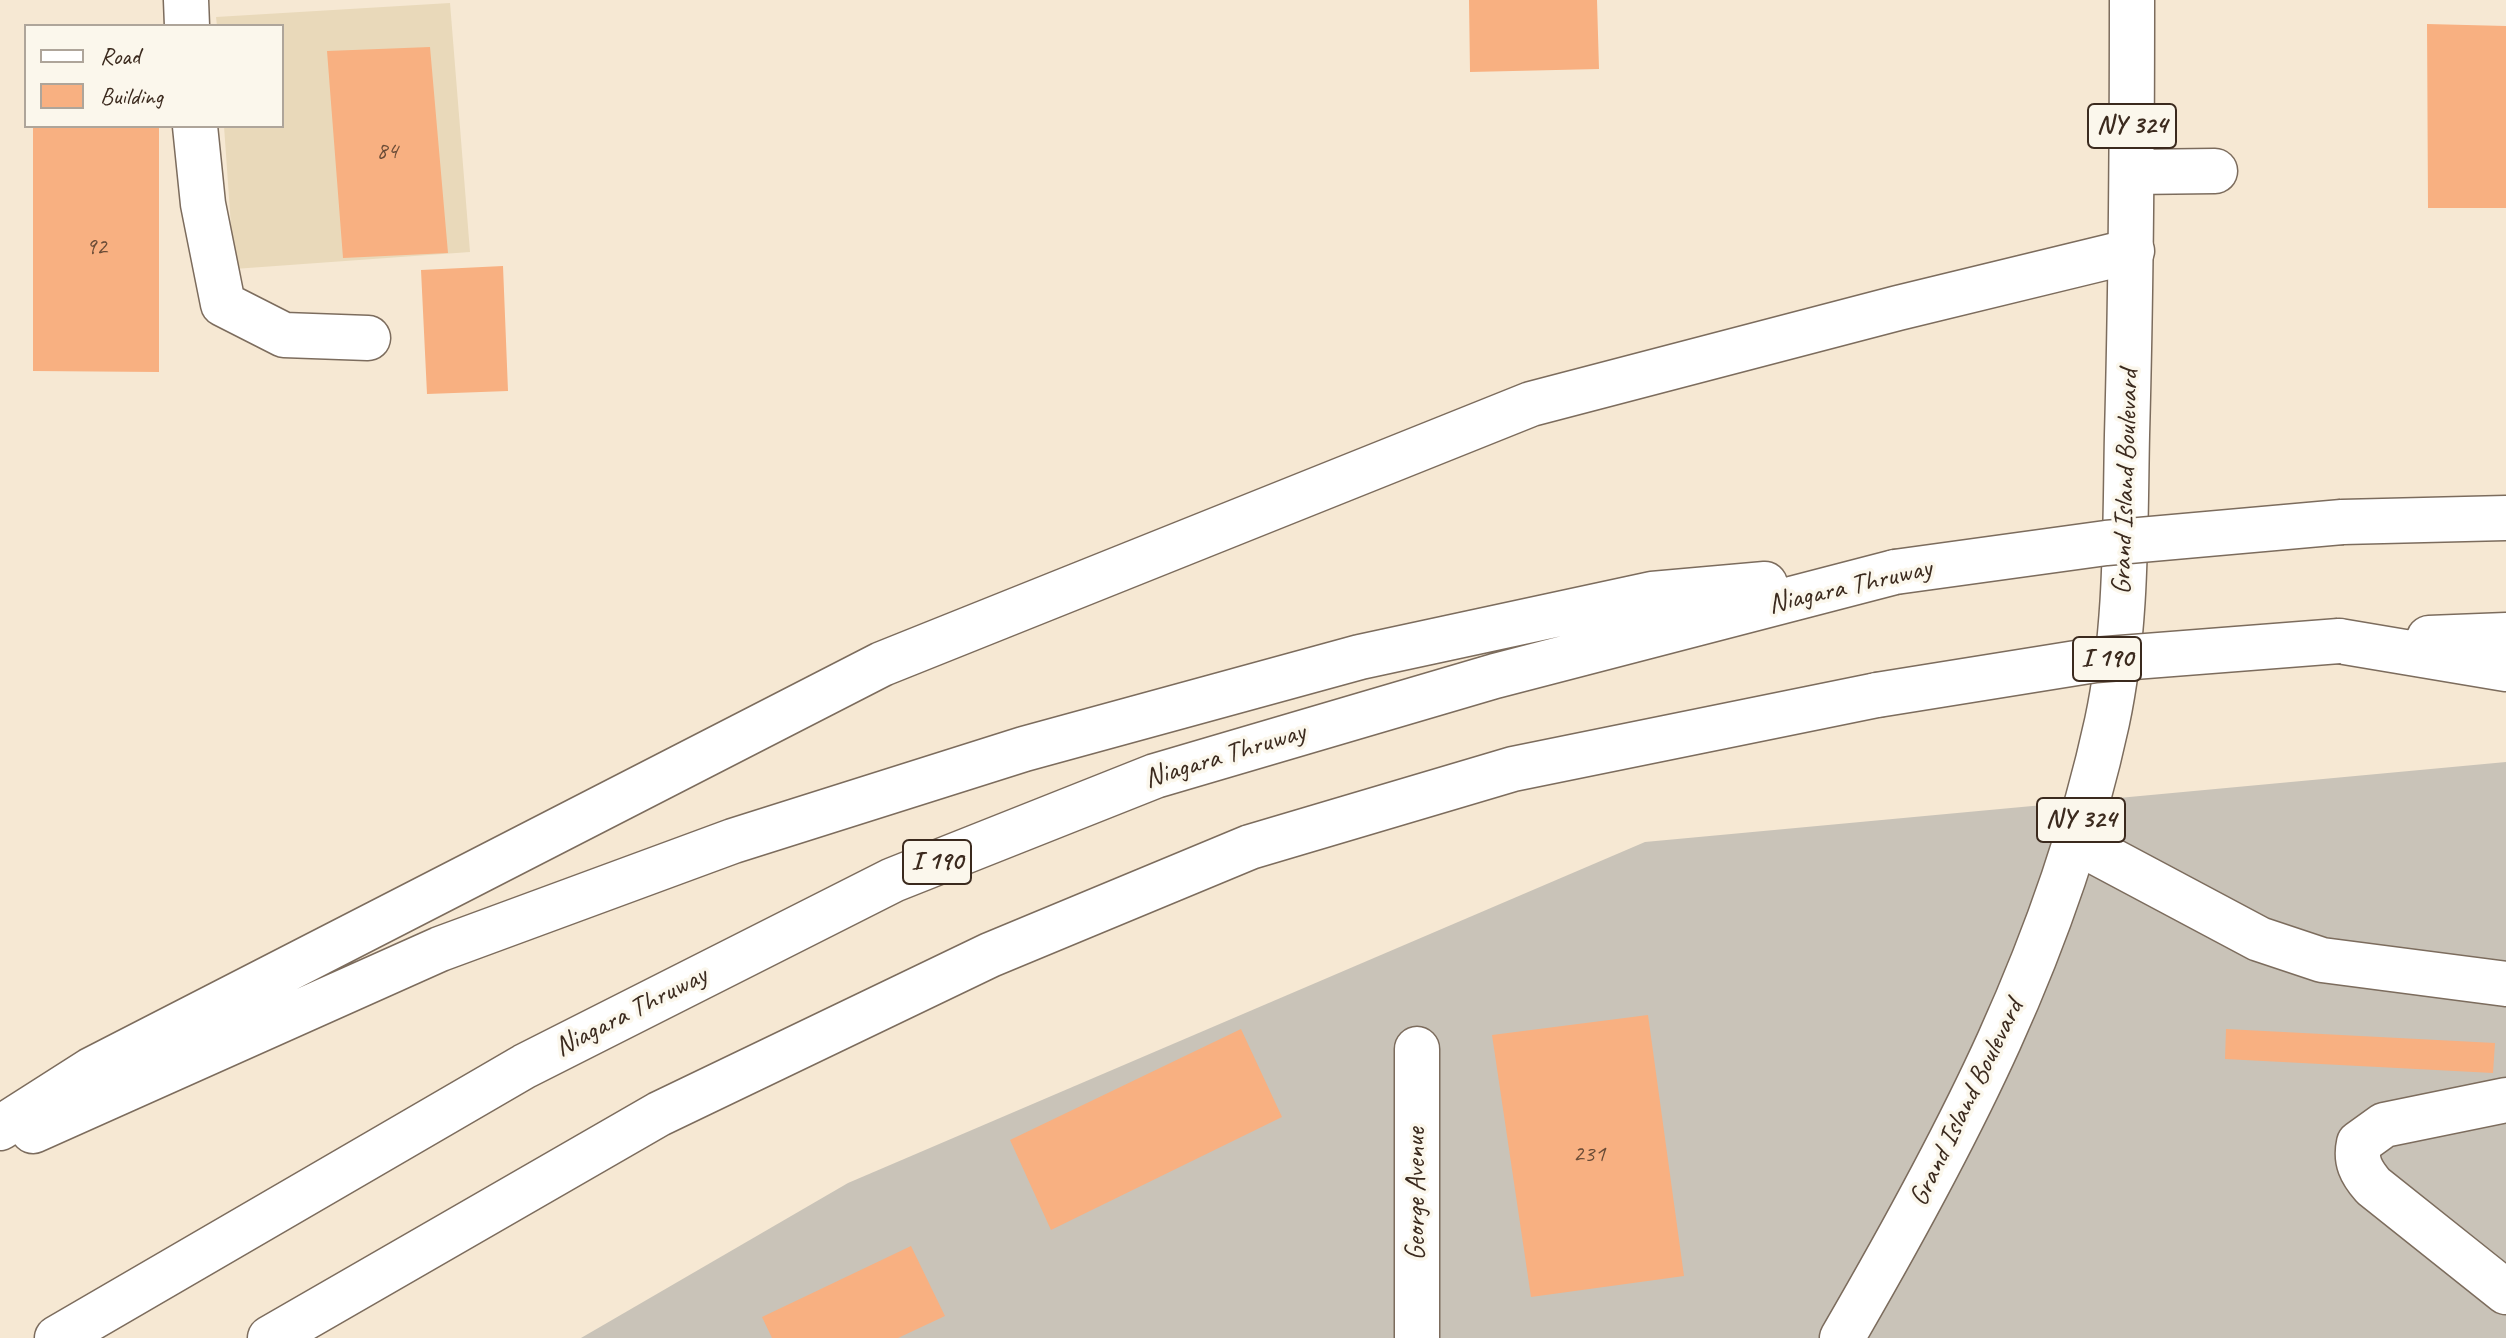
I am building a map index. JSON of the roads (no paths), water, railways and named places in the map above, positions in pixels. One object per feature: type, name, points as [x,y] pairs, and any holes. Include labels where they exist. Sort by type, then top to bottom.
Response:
[{"type":"main road","points":[[186,0],[187,24]]},
{"type":"main road","name":"Grand Island Boulevard","points":[[1842,1338],[1965,1119],[2035,958],[2075,841],[2107,720],[2123,600],[2132,251],[2132,0]]},
{"type":"main road","points":[[195,128],[203,204],[223,304],[284,335],[368,338]]},
{"type":"main road","points":[[2132,172],[2215,171]]},
{"type":"main road","points":[[0,1128],[91,1070],[882,664],[1531,404],[2132,251]]},
{"type":"main road","name":"Niagara Thruway","points":[[57,1338],[525,1066],[893,880],[1155,776],[1495,676],[1895,572],[2106,543],[2342,522],[2506,518]]},
{"type":"main road","points":[[0,1144],[114,1097],[440,949],[733,841],[1024,749],[1360,657],[1652,594],[1895,572]]},
{"type":"main road","name":"I 190","points":[[270,1338],[659,1114],[990,955],[1250,847],[1513,769],[1877,695],[2095,660],[2339,641],[2506,635]]},
{"type":"main road","points":[[2339,641],[2506,669]]},
{"type":"main road","points":[[2075,841],[2259,939],[2322,960],[2506,984]]},
{"type":"main road","name":"George Avenue","points":[[1417,1049],[1417,1338]]},
{"type":"main road","points":[[2506,1100],[2384,1125],[2359,1143],[2356,1155],[2361,1172],[2373,1186],[2506,1292]]},
{"type":"main road","points":[[285,1338],[351,1292]]}]
